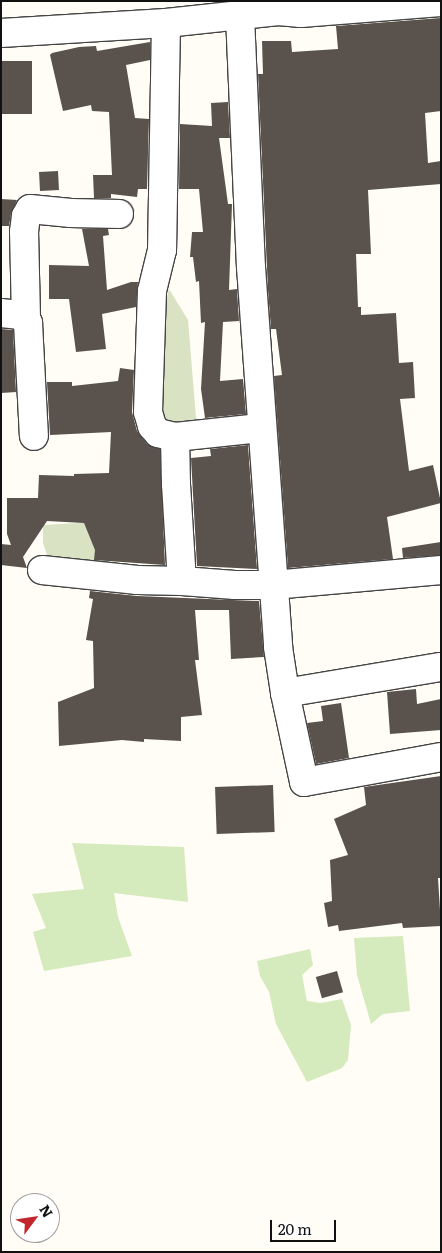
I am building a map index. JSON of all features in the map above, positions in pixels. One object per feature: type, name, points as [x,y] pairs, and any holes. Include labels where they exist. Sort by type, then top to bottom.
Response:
[{"type":"street","points":[[1,33],[166,23],[240,16],[278,6],[301,13],[441,2]]},
{"type":"street","points":[[240,16],[251,267],[273,584],[285,693],[304,782],[441,757]]},
{"type":"street","points":[[166,23],[162,250],[152,291],[148,412],[152,426],[158,433],[175,437],[261,428]]},
{"type":"street","points":[[34,436],[28,323],[14,316],[26,216],[30,209],[71,213],[119,214]]},
{"type":"street","points":[[175,437],[182,581]]},
{"type":"street","points":[[42,570],[137,580],[273,584],[441,570]]},
{"type":"street","points":[[285,693],[441,667]]},
{"type":"green space","points":[[169,289],[188,320],[197,430],[171,432],[158,407],[162,317]]},
{"type":"green space","points":[[113,521],[110,570],[52,562],[47,555],[43,543],[43,525]]},
{"type":"green space","points":[[72,843],[184,847],[188,902],[114,893],[118,917],[132,956],[44,971],[33,932],[46,928],[32,894],[84,889]]},
{"type":"green space","points":[[403,936],[410,1011],[383,1014],[371,1024],[357,975],[354,938]]},
{"type":"green space","points":[[310,949],[313,965],[302,975],[307,1001],[321,1003],[342,999],[351,1025],[348,1060],[342,1068],[307,1082],[276,1024],[269,992],[260,976],[257,961]]},
{"type":"building","points":[[441,18],[441,111],[425,113],[428,163],[441,161],[441,184],[368,190],[371,254],[356,254],[358,307],[361,307],[361,315],[396,313],[399,363],[413,362],[415,398],[400,399],[409,471],[433,465],[441,503],[387,517],[393,559],[288,568],[274,376],[282,375],[276,329],[271,329],[268,290],[258,74],[263,74],[262,41],[291,41],[292,52],[338,49],[336,26]]},
{"type":"building","points":[[150,42],[150,60],[126,65],[135,118],[149,119],[147,189],[138,189],[137,197],[111,194],[111,198],[94,198],[93,175],[112,175],[109,112],[92,111],[91,105],[63,111],[50,55],[79,47],[96,46],[97,51]]},
{"type":"building","points":[[1,61],[32,61],[32,114],[1,114]]},
{"type":"building","points":[[228,102],[230,138],[219,138],[228,204],[232,204],[229,290],[237,289],[239,321],[223,322],[220,381],[243,379],[246,414],[205,418],[201,389],[205,322],[201,323],[199,281],[196,282],[193,257],[190,257],[192,232],[203,232],[199,189],[179,189],[180,124],[212,126],[211,103]]},
{"type":"building","points":[[58,171],[59,190],[40,191],[39,172]]},
{"type":"building","points":[[1,199],[17,200],[11,214],[9,226],[1,226]]},
{"type":"building","points":[[82,229],[108,229],[109,235],[103,236],[107,290],[131,282],[138,282],[136,307],[102,314],[106,349],[76,352],[69,299],[49,299],[49,265],[89,266]]},
{"type":"building","points":[[1,329],[13,330],[16,392],[1,393]]},
{"type":"building","points":[[120,368],[134,370],[132,412],[137,431],[147,444],[160,449],[165,565],[94,560],[95,550],[84,523],[47,521],[23,557],[27,568],[1,565],[1,544],[11,545],[7,534],[7,498],[38,498],[39,475],[74,476],[74,474],[109,473],[111,432],[50,435],[47,382],[72,382],[72,386],[118,381]]},
{"type":"building","points":[[248,445],[257,569],[197,566],[191,458],[211,456],[210,449]]},
{"type":"building","points":[[441,542],[441,555],[403,558],[402,548]]},
{"type":"building","points":[[90,591],[137,596],[259,601],[264,657],[231,659],[229,610],[195,610],[199,660],[195,660],[202,715],[181,717],[181,741],[144,739],[144,742],[122,740],[59,746],[58,702],[94,688],[93,641],[86,640],[93,599],[89,598]]},
{"type":"building","points":[[416,689],[417,704],[441,699],[441,730],[390,734],[387,692]]},
{"type":"building","points":[[341,703],[349,758],[316,764],[307,723],[323,721],[321,706]]},
{"type":"building","points":[[441,776],[441,878],[438,878],[441,926],[403,928],[402,923],[339,931],[338,925],[328,927],[324,903],[332,901],[330,860],[348,855],[334,819],[366,805],[364,787]]},
{"type":"building","points":[[273,785],[275,832],[217,834],[215,787]]},
{"type":"building","points":[[337,971],[343,992],[322,998],[316,977]]}]
